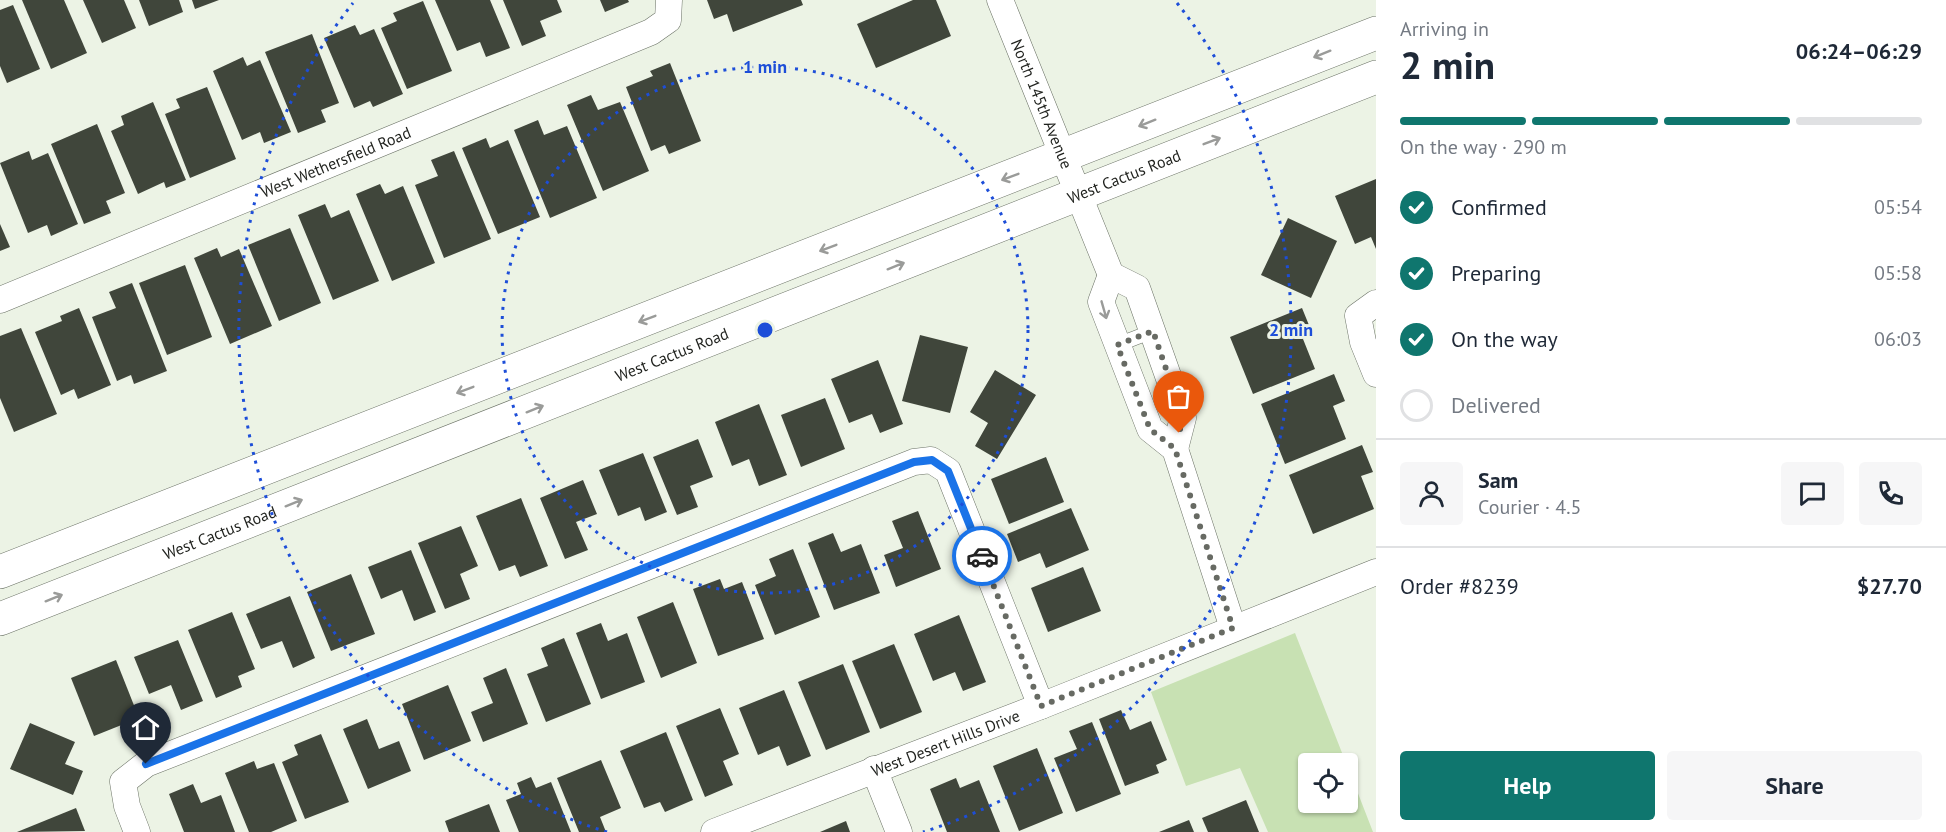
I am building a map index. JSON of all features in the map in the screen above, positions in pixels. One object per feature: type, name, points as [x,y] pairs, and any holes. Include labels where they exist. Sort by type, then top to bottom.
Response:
[{"type":"main road","points":[[0,572],[1376,33]]},
{"type":"main road","name":"West Cactus Road","points":[[0,619],[1376,77]]},
{"type":"street","name":"North 145th Avenue","points":[[1000,0],[1112,275]]},
{"type":"street","name":"West Wethersfield Road","points":[[0,300],[651,32],[668,10]]},
{"type":"street","points":[[1175,449],[1150,429],[1101,302],[1112,275],[1137,288],[1183,418],[1175,449],[1233,628]]},
{"type":"street","points":[[1367,310],[1363,342],[1376,374]]},
{"type":"street","points":[[137,832],[127,806],[123,782],[146,764],[914,462],[932,460],[948,471],[1041,706]]},
{"type":"street","name":"West Desert Hills Drive","points":[[714,832],[1041,706],[1376,572]]},
{"type":"street","points":[[874,769],[899,832]]},
{"type":"lane","points":[[1117,345],[1153,331]]},
{"type":"green space","points":[[1295,633],[1342,753],[1298,753],[1298,813],[1358,813],[1358,793],[1373,832],[1268,832],[1240,768],[1186,786],[1151,692]]},
{"type":"building","points":[[22,0],[64,0],[87,53],[51,69]]},
{"type":"building","points":[[83,0],[124,0],[136,28],[102,43]]},
{"type":"building","points":[[139,0],[179,0],[183,12],[149,26]]},
{"type":"building","points":[[192,0],[219,0],[195,9]]},
{"type":"building","points":[[435,0],[490,0],[510,48],[486,57],[480,42],[457,51]]},
{"type":"building","points":[[503,0],[557,0],[562,12],[540,21],[546,36],[522,46]]},
{"type":"building","points":[[600,0],[628,0],[629,2],[605,12]]},
{"type":"building","points":[[707,0],[801,0],[803,5],[733,32],[727,14],[714,19]]},
{"type":"building","points":[[913,0],[936,0],[951,36],[876,68],[857,24]]},
{"type":"building","points":[[423,1],[452,71],[407,89],[381,28],[397,21],[393,13]]},
{"type":"building","points":[[13,5],[40,69],[7,83],[0,66],[0,10]]},
{"type":"building","points":[[355,25],[360,35],[374,29],[403,94],[373,107],[370,101],[354,108],[324,38]]},
{"type":"building","points":[[312,34],[339,103],[321,110],[326,122],[298,133],[265,52]]},
{"type":"building","points":[[243,57],[247,66],[260,60],[291,132],[264,143],[260,132],[242,140],[213,71]]},
{"type":"building","points":[[670,63],[701,141],[669,154],[665,145],[651,151],[626,87],[653,76],[650,71]]},
{"type":"building","points":[[207,87],[236,159],[190,178],[165,114],[180,108],[176,99]]},
{"type":"building","points":[[591,95],[598,110],[620,102],[649,171],[603,191],[567,105]]},
{"type":"building","points":[[153,102],[186,180],[166,188],[164,182],[138,194],[111,131],[124,125],[121,116]]},
{"type":"building","points":[[538,120],[544,135],[567,126],[597,198],[550,218],[514,130]]},
{"type":"building","points":[[97,124],[125,193],[106,201],[111,213],[84,224],[51,144]]},
{"type":"building","points":[[486,138],[490,148],[508,140],[540,217],[498,234],[462,148]]},
{"type":"building","points":[[29,151],[32,160],[48,153],[78,224],[51,236],[47,225],[28,233],[0,163]]},
{"type":"building","points":[[454,151],[491,239],[444,258],[415,185],[438,176],[431,160]]},
{"type":"building","points":[[1376,179],[1376,249],[1371,237],[1355,244],[1335,196]]},
{"type":"building","points":[[380,184],[385,194],[403,186],[435,263],[392,281],[356,194]]},
{"type":"building","points":[[325,204],[331,218],[349,210],[379,281],[333,300],[298,215]]},
{"type":"building","points":[[1288,218],[1337,241],[1311,298],[1261,275]]},
{"type":"building","points":[[0,224],[10,247],[0,251]]},
{"type":"building","points":[[290,228],[321,303],[279,321],[248,245]]},
{"type":"building","points":[[217,248],[221,257],[239,249],[272,326],[230,344],[194,258]]},
{"type":"building","points":[[185,265],[212,337],[167,355],[139,283]]},
{"type":"building","points":[[132,283],[167,371],[134,384],[131,375],[117,381],[92,317],[116,308],[109,292]]},
{"type":"building","points":[[79,308],[111,385],[78,399],[74,389],[61,395],[35,332],[62,321],[60,316]]},
{"type":"building","points":[[1302,308],[1313,335],[1303,339],[1315,369],[1253,394],[1230,337]]},
{"type":"building","points":[[21,328],[57,414],[14,432],[0,398],[0,336]]},
{"type":"building","points":[[920,335],[968,347],[950,413],[902,401]]},
{"type":"building","points":[[878,360],[903,424],[880,433],[872,414],[849,423],[831,379]]},
{"type":"building","points":[[995,370],[1036,395],[997,459],[975,446],[988,423],[970,412]]},
{"type":"building","points":[[1334,374],[1345,401],[1333,406],[1346,439],[1285,464],[1261,404]]},
{"type":"building","points":[[825,398],[845,449],[801,467],[781,415]]},
{"type":"building","points":[[759,404],[787,475],[759,486],[749,459],[732,466],[715,422]]},
{"type":"building","points":[[698,439],[713,477],[690,486],[698,507],[677,515],[653,457]]},
{"type":"building","points":[[1362,445],[1373,472],[1361,476],[1374,509],[1313,534],[1289,475]]},
{"type":"building","points":[[643,453],[667,512],[645,521],[640,507],[618,516],[599,470]]},
{"type":"building","points":[[1046,457],[1064,502],[1009,524],[991,479]]},
{"type":"building","points":[[583,480],[597,514],[576,522],[588,550],[565,559],[540,498]]},
{"type":"building","points":[[521,498],[548,566],[520,577],[515,565],[499,571],[476,516]]},
{"type":"building","points":[[1071,508],[1089,550],[1046,568],[1040,553],[1018,562],[1007,534]]},
{"type":"building","points":[[918,511],[941,569],[896,587],[884,555],[903,548],[892,521]]},
{"type":"building","points":[[461,526],[478,566],[460,574],[470,599],[445,609],[418,543]]},
{"type":"building","points":[[833,533],[841,552],[861,544],[880,593],[834,610],[808,543]]},
{"type":"building","points":[[793,549],[820,617],[775,635],[755,585],[776,576],[769,559]]},
{"type":"building","points":[[411,550],[436,612],[414,621],[402,590],[381,599],[368,567]]},
{"type":"building","points":[[1083,567],[1101,611],[1048,632],[1031,588]]},
{"type":"building","points":[[351,574],[375,634],[331,651],[307,592]]},
{"type":"building","points":[[720,579],[724,589],[742,582],[764,639],[718,656],[693,589]]},
{"type":"building","points":[[290,596],[315,658],[293,668],[282,641],[261,649],[246,614]]},
{"type":"building","points":[[673,602],[697,663],[661,678],[637,617]]},
{"type":"building","points":[[232,612],[255,669],[238,676],[242,687],[216,698],[188,630]]},
{"type":"building","points":[[959,615],[986,682],[963,691],[955,672],[933,681],[914,634]]},
{"type":"building","points":[[601,623],[608,641],[627,633],[645,682],[601,699],[576,633]]},
{"type":"building","points":[[564,638],[591,704],[546,722],[527,674],[548,666],[541,648]]},
{"type":"building","points":[[178,640],[203,701],[181,710],[171,685],[149,694],[134,657]]},
{"type":"building","points":[[894,644],[922,712],[880,729],[852,661]]},
{"type":"building","points":[[116,660],[139,718],[94,736],[71,678]]},
{"type":"building","points":[[843,664],[870,732],[826,750],[798,682]]},
{"type":"building","points":[[506,668],[528,724],[483,742],[471,712],[493,703],[483,678]]},
{"type":"building","points":[[448,685],[471,741],[424,760],[402,704]]},
{"type":"building","points":[[784,690],[811,756],[787,766],[779,746],[758,755],[739,708]]},
{"type":"building","points":[[720,708],[739,754],[723,761],[733,785],[705,797],[676,726]]},
{"type":"building","points":[[1121,710],[1130,730],[1151,721],[1167,760],[1156,765],[1159,773],[1125,786],[1099,719]]},
{"type":"building","points":[[367,719],[379,749],[399,741],[411,771],[368,789],[343,729]]},
{"type":"building","points":[[1092,722],[1121,794],[1076,812],[1054,758],[1077,749],[1069,731]]},
{"type":"building","points":[[30,723],[75,742],[65,764],[83,771],[73,795],[10,769]]},
{"type":"building","points":[[666,732],[693,800],[665,812],[660,802],[644,808],[620,751]]},
{"type":"building","points":[[321,734],[349,802],[305,819],[282,762],[298,755],[294,745]]},
{"type":"building","points":[[1037,748],[1063,813],[1019,831],[993,766]]},
{"type":"building","points":[[601,760],[621,808],[600,817],[606,832],[579,832],[557,778]]},
{"type":"building","points":[[254,761],[257,769],[274,763],[297,821],[271,832],[249,832],[225,773]]},
{"type":"building","points":[[531,777],[536,788],[551,782],[571,832],[519,832],[506,800],[521,794],[517,783]]},
{"type":"building","points":[[956,778],[960,788],[979,780],[1000,832],[947,832],[930,789]]},
{"type":"building","points":[[193,784],[201,803],[221,795],[235,832],[184,832],[169,794]]},
{"type":"building","points":[[1246,800],[1259,832],[1208,832],[1202,818]]},
{"type":"building","points":[[489,804],[500,832],[449,832],[445,821]]},
{"type":"building","points":[[76,808],[85,831],[17,832]]},
{"type":"building","points":[[1189,820],[1194,832],[1159,832]]},
{"type":"building","points":[[846,821],[850,832],[820,832]]},
{"type":"way so far","points":[[982,556],[1041,706],[1233,628],[1175,449],[1150,429],[1117,345],[1153,331],[1183,418],[1179,433]]},
{"type":"route","points":[[146,764],[914,462],[932,460],[948,471],[982,556]]}]
